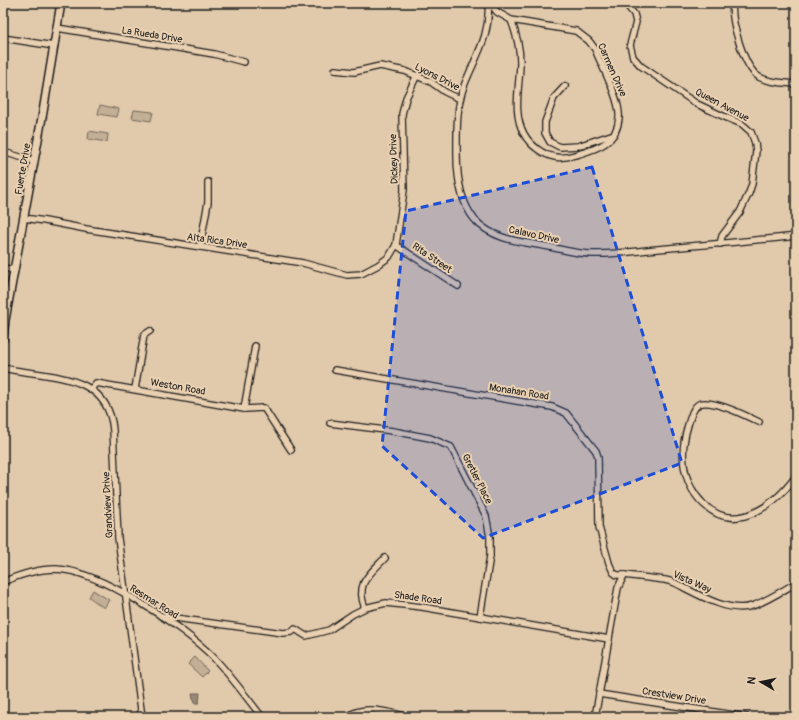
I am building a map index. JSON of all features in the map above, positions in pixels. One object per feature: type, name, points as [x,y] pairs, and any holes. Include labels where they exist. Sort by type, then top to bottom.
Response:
[{"type":"main road","name":"Fuerte Drive","points":[[3,339],[5,320],[62,3]]},
{"type":"street","name":"Carmen Drive","points":[[489,3],[497,12],[511,20],[576,31],[589,41],[595,50],[618,103],[619,119],[614,134]]},
{"type":"street","name":"Calavo Drive","points":[[489,3],[486,32],[478,57],[464,86],[460,99],[457,155],[458,174],[464,202],[476,221],[496,235],[506,239],[591,254],[617,254],[796,236]]},
{"type":"street","name":"Queen Avenue","points":[[625,3],[634,14],[636,22],[630,45],[633,56],[641,66],[697,104],[742,124],[752,132],[756,143],[756,151],[752,184],[740,212],[722,236],[720,244]]},
{"type":"street","points":[[733,3],[732,12],[734,22],[745,58],[751,70],[756,75],[764,79],[796,84]]},
{"type":"street","points":[[511,20],[516,31],[519,50],[518,105],[519,120],[524,135],[542,152],[554,157],[566,158],[597,149],[607,142],[614,134]]},
{"type":"street","name":"La Rueda Drive","points":[[57,28],[214,54],[244,62]]},
{"type":"street","points":[[3,38],[54,46]]},
{"type":"street","name":"Lyons Drive","points":[[335,70],[354,72],[380,66],[405,71],[431,82],[445,92],[460,99]]},
{"type":"street","name":"Dickey Drive","points":[[396,246],[404,190],[402,114],[406,98],[417,75]]},
{"type":"street","points":[[565,86],[554,98],[544,122],[545,133],[550,142],[560,147],[578,146],[614,134]]},
{"type":"street","points":[[3,152],[34,161]]},
{"type":"street","points":[[200,247],[208,202],[208,182]]},
{"type":"street","name":"Alta Rica Drive","points":[[24,218],[303,263],[352,275],[361,274],[378,265],[389,257],[396,246]]},
{"type":"street","name":"Rita Street","points":[[396,246],[458,286]]},
{"type":"street","points":[[3,268],[15,270]]},
{"type":"street","points":[[135,389],[144,335],[150,331]]},
{"type":"street","points":[[244,409],[255,346]]},
{"type":"street","name":"Grandview Drive","points":[[3,368],[81,382],[100,397],[107,407],[113,424],[118,538],[142,717]]},
{"type":"street","name":"Monahan Road","points":[[335,370],[552,407],[566,413],[596,451],[598,457],[600,527],[609,563],[613,572],[617,575],[624,575]]},
{"type":"street","name":"Weston Road","points":[[91,389],[96,383],[244,409],[264,408],[291,450]]},
{"type":"street","points":[[759,422],[740,412],[706,403],[699,404],[695,408],[690,416],[683,453],[686,473],[694,491],[709,509],[719,514],[733,517],[744,516],[761,508],[776,498],[796,476]]},
{"type":"street","name":"Gretler Place","points":[[330,423],[393,431],[424,437],[451,447],[486,516],[488,525],[490,537],[490,556],[480,617]]},
{"type":"street","points":[[365,608],[361,598],[362,587],[366,578],[385,558]]},
{"type":"street","name":"Resmar Road","points":[[3,582],[30,572],[55,569],[73,571],[99,580],[126,594],[183,631],[214,658],[239,685],[262,717]]},
{"type":"street","points":[[595,717],[618,588],[624,575]]},
{"type":"street","name":"Vista Way","points":[[624,575],[673,582],[720,604],[740,608],[750,607],[761,603],[796,583]]},
{"type":"street","name":"Shade Road","points":[[161,616],[283,633],[292,632],[295,629],[306,636],[329,630],[365,608],[386,603],[422,607],[610,639]]},
{"type":"street","name":"Crestview Drive","points":[[600,694],[746,717]]},
{"type":"street","points":[[347,717],[355,712],[366,710],[411,717]]},
{"type":"highlighted area","points":[[592,167],[682,463],[483,538],[382,446],[406,211]]},
{"type":"shaded area","points":[[100,105],[119,109],[117,117],[98,114]]},
{"type":"shaded area","points":[[134,110],[153,112],[151,121],[132,118]]},
{"type":"shaded area","points":[[89,131],[108,134],[107,142],[88,139]]},
{"type":"shaded area","points":[[93,590],[109,600],[104,608],[89,597]]},
{"type":"shaded area","points":[[195,657],[208,671],[202,677],[188,664]]},
{"type":"shaded area","points":[[192,693],[200,693],[199,703],[195,703]]}]
